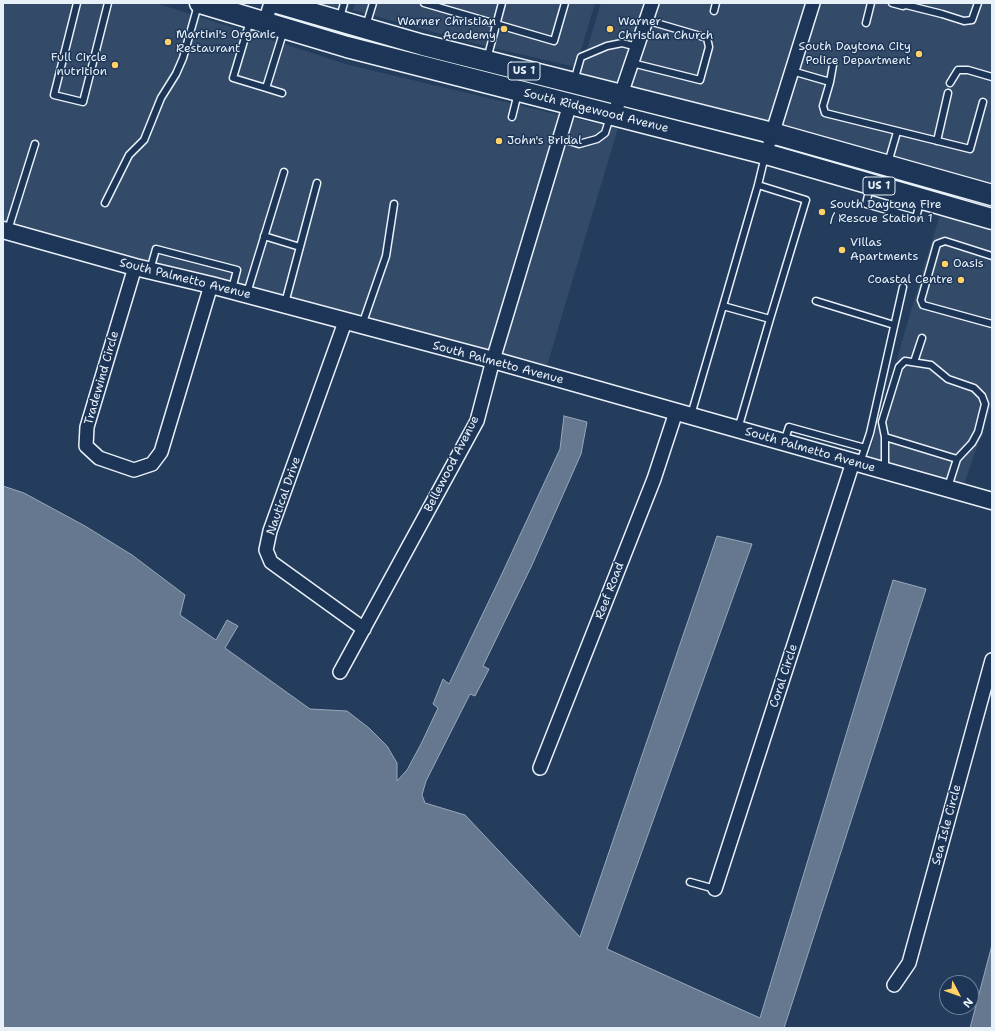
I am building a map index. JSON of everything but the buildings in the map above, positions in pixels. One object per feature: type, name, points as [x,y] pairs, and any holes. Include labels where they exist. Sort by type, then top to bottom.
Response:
[{"type":"main road","name":"South Ridgewood Avenue","points":[[199,3],[347,47],[766,154],[992,219]]},
{"type":"main road","name":"South Ridgewood Avenue","points":[[277,3],[365,29],[772,133],[992,195]]},
{"type":"street","points":[[258,20],[271,3]]},
{"type":"street","points":[[613,115],[652,3]]},
{"type":"street","points":[[766,154],[813,3]]},
{"type":"street","points":[[482,81],[487,61]]},
{"type":"street","name":"Bellewood Avenue","points":[[340,672],[477,421],[493,360],[570,104]]},
{"type":"street","name":"South Palmetto Avenue","points":[[5,231],[493,360],[856,464],[992,501]]},
{"type":"street","name":"Tradewind Circle","points":[[142,268],[87,427],[86,439],[86,446],[99,458],[134,470],[152,464],[161,452],[211,285]]},
{"type":"street","name":"Nautical Drive","points":[[345,322],[270,531],[266,550],[271,562],[364,628]]},
{"type":"street","name":"Reef Road","points":[[540,768],[654,479],[683,414]]},
{"type":"street","name":"Coral Circle","points":[[715,889],[856,464]]},
{"type":"street","name":"Sea Isle Circle","points":[[894,984],[909,963],[992,660]]},
{"type":"lane","points":[[77,3],[54,95],[83,102],[108,3]]},
{"type":"lane","points":[[105,203],[129,155],[144,140],[161,98],[184,58],[199,3]]},
{"type":"lane","points":[[339,22],[344,3]]},
{"type":"lane","points":[[365,29],[373,3]]},
{"type":"lane","points":[[424,3],[554,41],[565,3]]},
{"type":"lane","points":[[487,61],[502,3]]},
{"type":"lane","points":[[714,11],[716,3]]},
{"type":"lane","points":[[866,23],[871,3]]},
{"type":"lane","points":[[892,3],[908,4],[964,21],[972,20],[978,3]]},
{"type":"lane","points":[[258,20],[233,78],[282,93]]},
{"type":"lane","points":[[632,63],[700,80],[709,46],[707,38],[646,20]]},
{"type":"lane","points":[[266,88],[284,28]]},
{"type":"lane","points":[[573,83],[581,57],[607,46],[622,43],[637,47]]},
{"type":"lane","points":[[833,65],[823,106],[825,113],[937,142],[970,149],[983,102]]},
{"type":"lane","points":[[950,84],[958,70],[968,70],[992,77]]},
{"type":"lane","points":[[792,71],[830,82]]},
{"type":"lane","points":[[512,117],[518,90]]},
{"type":"lane","points":[[937,142],[948,93]]},
{"type":"lane","points":[[559,138],[579,144],[597,139],[605,133],[613,115]]},
{"type":"lane","points":[[888,165],[897,132]]},
{"type":"lane","points":[[5,231],[35,144]]},
{"type":"lane","points":[[683,414],[723,306],[766,154]]},
{"type":"lane","points":[[239,293],[264,236],[284,172]]},
{"type":"lane","points":[[284,305],[317,183]]},
{"type":"lane","points":[[738,430],[806,200],[758,185]]},
{"type":"lane","points":[[362,326],[386,256],[394,204]]},
{"type":"lane","points":[[264,236],[300,247]]},
{"type":"lane","points":[[992,256],[945,241],[938,244],[921,300],[922,305],[992,324]]},
{"type":"lane","points":[[142,268],[156,249],[237,270],[239,293]]},
{"type":"lane","points":[[856,464],[865,448],[870,433],[903,287]]},
{"type":"lane","points":[[816,301],[894,325]]},
{"type":"lane","points":[[723,306],[770,319]]},
{"type":"lane","points":[[914,362],[922,338]]},
{"type":"lane","points":[[885,471],[885,437],[882,422],[899,367],[905,361],[932,365],[948,379],[974,388],[982,396],[985,404],[978,432],[972,443],[957,459],[947,489]]},
{"type":"lane","points":[[784,443],[789,427],[865,448]]},
{"type":"lane","points":[[885,437],[957,459]]},
{"type":"lane","points":[[690,882],[715,889]]},
{"type":"shaded area","points":[[3,3],[156,3],[349,65],[560,115],[488,353],[3,223]]},
{"type":"shaded area","points":[[311,3],[350,3],[348,12],[351,14]]},
{"type":"shaded area","name":"Warner Christian Academy","points":[[355,3],[595,3],[576,67],[489,47],[353,10]]},
{"type":"shaded area","points":[[601,3],[645,3],[618,85],[494,54],[576,72],[579,71],[581,69]]},
{"type":"shaded area","points":[[658,3],[807,3],[768,124],[630,88]]},
{"type":"shaded area","points":[[820,3],[992,3],[992,183],[780,127]]},
{"type":"shaded area","points":[[572,118],[618,128],[546,369],[501,356]]},
{"type":"shaded area","points":[[940,215],[992,231],[992,404],[963,487],[867,461]]},
{"type":"shaded area","points":[[564,416],[587,422],[581,454],[532,565],[483,666],[489,669],[475,696],[470,694],[426,781],[422,795],[425,803],[465,815],[580,937],[717,536],[752,544],[607,949],[760,1018],[893,580],[926,589],[784,1028],[3,1028],[3,486],[24,493],[85,526],[132,555],[185,595],[180,615],[216,640],[227,620],[238,626],[225,648],[310,709],[347,711],[369,728],[387,746],[397,763],[397,781],[407,770],[421,744],[438,708],[433,704],[443,679],[449,684],[560,449]]},
{"type":"shaded area","points":[[992,945],[992,1028],[970,1028],[973,1015],[979,1015],[979,994]]},
{"type":"place","name":"Warner Christian Academy","points":[[504,29]]},
{"type":"place","name":"Warner Christian Church","points":[[610,29]]},
{"type":"place","name":"Martini's Organic Restaurant","points":[[168,42]]},
{"type":"place","name":"South Daytona City Police Department","points":[[919,54]]},
{"type":"place","name":"Full Circle nutrition","points":[[115,65]]},
{"type":"place","name":"John's Bridal","points":[[499,141]]},
{"type":"place","name":"South Daytona Fire / Rescue Station 1","points":[[822,212]]},
{"type":"place","name":"Villas Apartments","points":[[842,250]]},
{"type":"place","name":"Oasis","points":[[945,264]]},
{"type":"place","name":"Coastal Centre","points":[[961,280]]}]
